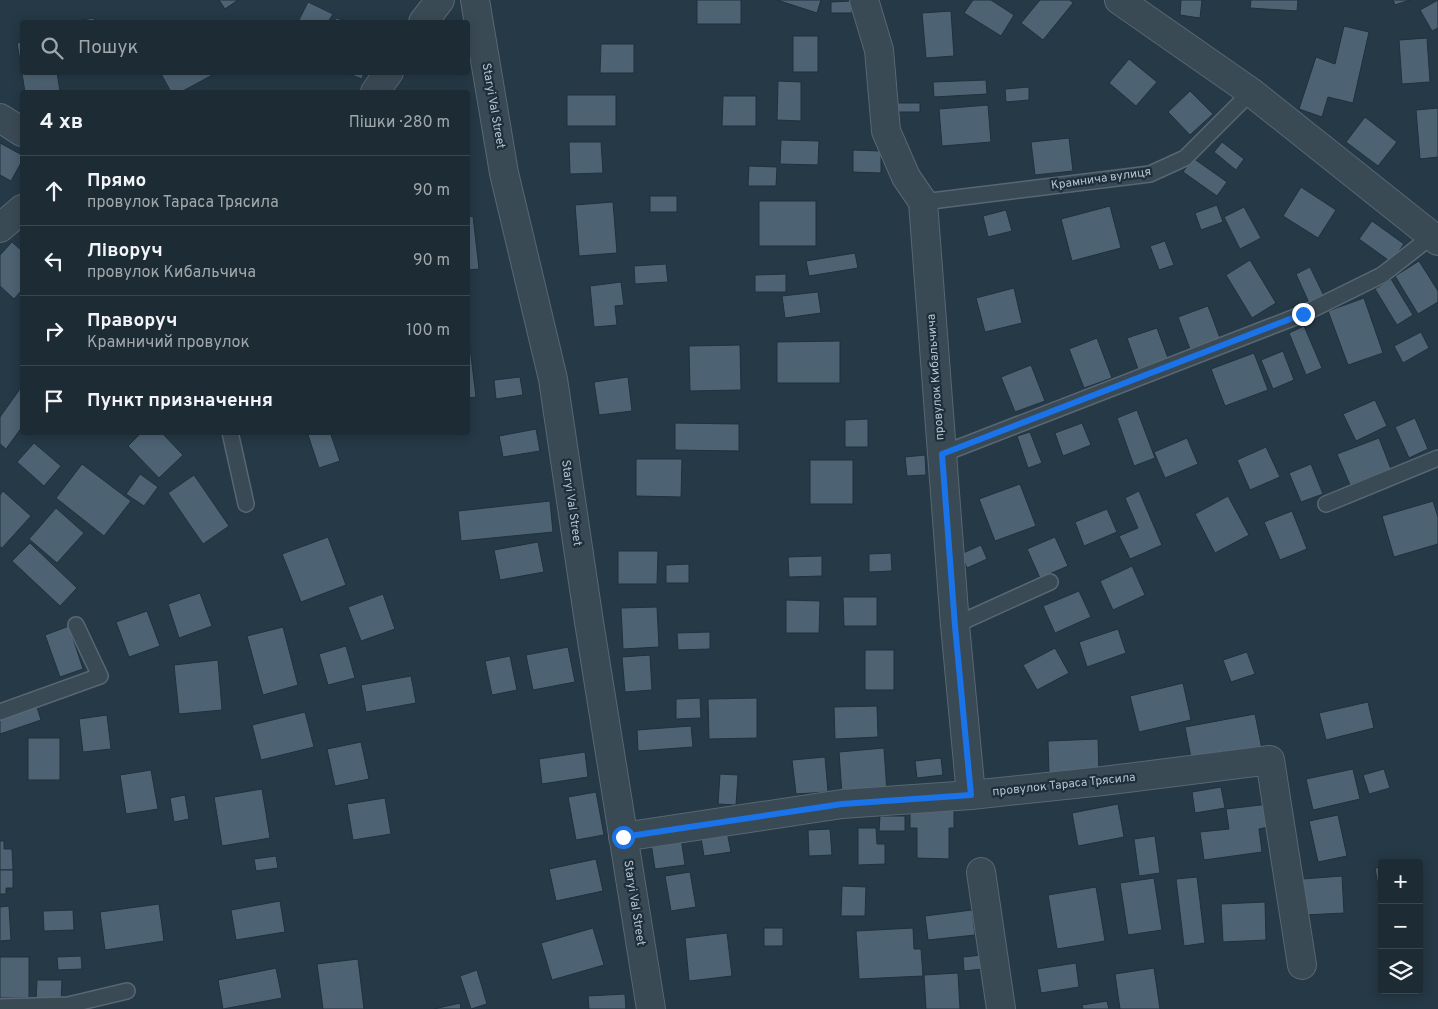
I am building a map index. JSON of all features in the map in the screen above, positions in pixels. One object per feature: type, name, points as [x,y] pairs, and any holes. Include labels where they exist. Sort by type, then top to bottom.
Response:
[{"type":"street","points":[[425,20],[440,0]]},
{"type":"street","name":"Staryi Val Street","points":[[475,0],[504,173],[553,379],[651,1009]]},
{"type":"street","name":"провулок Кибальчича","points":[[864,0],[879,50],[886,131],[906,177],[923,202],[955,626],[971,795]]},
{"type":"street","points":[[1118,0],[1251,92],[1435,238]]},
{"type":"street","points":[[377,90],[386,75]]},
{"type":"street","points":[[0,118],[20,131]]},
{"type":"street","points":[[0,228],[20,211]]},
{"type":"street","name":"провулок Тараса Трясила","points":[[623,837],[842,804],[971,795],[1270,760],[1302,966]]},
{"type":"street","points":[[981,872],[1001,1009]]},
{"type":"lane","name":"Крамнича вулиця","points":[[923,202],[1150,174],[1185,158],[1251,92]]},
{"type":"lane","points":[[942,454],[1303,314],[1382,275],[1435,238]]},
{"type":"lane","points":[[231,435],[246,504]]},
{"type":"lane","points":[[1326,504],[1438,458]]},
{"type":"lane","points":[[955,626],[1050,582]]},
{"type":"lane","points":[[0,712],[100,676],[76,626]]},
{"type":"lane","points":[[0,1007],[68,1005],[127,991]]},
{"type":"building","points":[[219,0],[238,0],[225,9]]},
{"type":"building","points":[[697,0],[741,0],[741,24],[697,24]]},
{"type":"building","points":[[777,0],[821,0],[817,13]]},
{"type":"building","points":[[973,0],[991,0],[1014,15],[1001,36],[964,13]]},
{"type":"building","points":[[1040,0],[1070,0],[1073,3],[1043,40],[1021,23]]},
{"type":"building","points":[[1181,0],[1202,0],[1200,18],[1180,15]]},
{"type":"building","points":[[1251,0],[1298,0],[1297,11],[1250,8]]},
{"type":"building","points":[[1393,0],[1410,0],[1395,5]]},
{"type":"building","points":[[1438,0],[1438,28],[1432,31],[1420,10]]},
{"type":"building","points":[[852,1],[852,13],[831,13],[831,2]]},
{"type":"building","points":[[308,2],[333,14],[329,20],[299,20]]},
{"type":"building","points":[[951,11],[954,56],[926,58],[922,13]]},
{"type":"building","points":[[1344,26],[1369,32],[1353,103],[1328,97],[1322,117],[1299,109],[1316,57],[1335,64]]},
{"type":"building","points":[[793,36],[818,36],[818,72],[793,72]]},
{"type":"building","points":[[1427,38],[1430,82],[1402,84],[1399,40]]},
{"type":"building","points":[[20,42],[20,61],[17,43]]},
{"type":"building","points":[[601,44],[634,44],[634,73],[600,73]]},
{"type":"building","points":[[1129,59],[1157,82],[1136,106],[1109,83]]},
{"type":"building","points":[[22,75],[57,75],[60,90],[25,90]]},
{"type":"building","points":[[162,75],[212,75],[185,90],[170,90]]},
{"type":"building","points":[[352,75],[363,75],[362,79]]},
{"type":"building","points":[[986,80],[987,94],[934,97],[933,82]]},
{"type":"building","points":[[778,81],[801,82],[801,121],[777,120]]},
{"type":"building","points":[[1029,87],[1029,100],[1006,102],[1005,89]]},
{"type":"building","points":[[1190,91],[1213,114],[1190,135],[1168,112]]},
{"type":"building","points":[[567,95],[616,95],[616,126],[567,126]]},
{"type":"building","points":[[723,96],[756,96],[756,126],[722,126]]},
{"type":"building","points":[[895,103],[920,103],[920,112],[895,112]]},
{"type":"building","points":[[988,105],[991,142],[942,146],[939,109]]},
{"type":"building","points":[[1438,108],[1438,157],[1420,159],[1416,110]]},
{"type":"building","points":[[1365,117],[1397,142],[1378,166],[1346,142]]},
{"type":"building","points":[[1069,138],[1073,171],[1035,175],[1031,142]]},
{"type":"building","points":[[781,140],[819,141],[818,165],[780,164]]},
{"type":"building","points":[[569,142],[601,142],[603,173],[570,174]]},
{"type":"building","points":[[1222,142],[1244,159],[1236,170],[1214,152]]},
{"type":"building","points":[[0,143],[20,154],[20,165],[11,181],[0,175]]},
{"type":"building","points":[[853,150],[881,151],[881,173],[853,172]]},
{"type":"building","points":[[1193,158],[1227,182],[1217,196],[1183,172]]},
{"type":"building","points":[[749,166],[777,167],[776,186],[748,186]]},
{"type":"building","points":[[1301,187],[1336,210],[1318,238],[1283,216]]},
{"type":"building","points":[[650,196],[677,196],[677,212],[650,212]]},
{"type":"building","points":[[759,201],[816,201],[816,246],[759,246]]},
{"type":"building","points":[[613,202],[617,253],[579,256],[575,205]]},
{"type":"building","points":[[1217,205],[1223,222],[1201,230],[1195,213]]},
{"type":"building","points":[[1110,206],[1121,248],[1072,261],[1061,219]]},
{"type":"building","points":[[1244,207],[1261,238],[1240,249],[1224,217]]},
{"type":"building","points":[[1006,210],[1012,231],[988,237],[983,216]]},
{"type":"building","points":[[473,216],[479,269],[470,270],[470,217]]},
{"type":"building","points":[[1372,221],[1404,244],[1391,262],[1359,239]]},
{"type":"building","points":[[1165,241],[1174,265],[1159,270],[1150,246]]},
{"type":"building","points":[[12,242],[20,249],[20,292],[14,299],[0,286],[0,255]]},
{"type":"building","points":[[855,253],[858,268],[809,276],[806,261]]},
{"type":"building","points":[[1250,260],[1276,303],[1252,318],[1226,275]]},
{"type":"building","points":[[1419,261],[1438,291],[1438,302],[1418,314],[1395,276]]},
{"type":"building","points":[[666,264],[668,282],[635,284],[634,266]]},
{"type":"building","points":[[1310,267],[1325,298],[1310,305],[1296,274]]},
{"type":"building","points":[[786,274],[786,292],[755,292],[755,275]]},
{"type":"building","points":[[1391,279],[1413,315],[1397,325],[1375,289]]},
{"type":"building","points":[[621,282],[624,305],[615,306],[617,325],[594,327],[590,286]]},
{"type":"building","points":[[1014,288],[1022,323],[985,332],[976,298]]},
{"type":"building","points":[[818,292],[821,313],[785,318],[782,296]]},
{"type":"building","points":[[1364,298],[1383,353],[1348,365],[1328,311]]},
{"type":"building","points":[[1208,306],[1220,338],[1190,349],[1178,317]]},
{"type":"building","points":[[1304,326],[1322,368],[1306,375],[1289,333]]},
{"type":"building","points":[[1157,328],[1168,358],[1138,369],[1127,338]]},
{"type":"building","points":[[1421,332],[1429,348],[1403,363],[1394,346]]},
{"type":"building","points":[[1097,338],[1112,378],[1084,388],[1069,349]]},
{"type":"building","points":[[840,341],[840,383],[777,383],[777,342]]},
{"type":"building","points":[[740,345],[741,390],[690,391],[689,346]]},
{"type":"building","points":[[470,348],[476,397],[470,398]]},
{"type":"building","points":[[1283,351],[1294,380],[1273,389],[1261,360]]},
{"type":"building","points":[[1254,353],[1268,390],[1225,406],[1211,369]]},
{"type":"building","points":[[1031,365],[1045,401],[1015,412],[1001,377]]},
{"type":"building","points":[[520,377],[523,395],[496,399],[494,380]]},
{"type":"building","points":[[628,377],[632,411],[599,415],[594,382]]},
{"type":"building","points":[[20,389],[20,430],[6,449],[0,444],[0,417]]},
{"type":"building","points":[[1375,400],[1387,426],[1356,441],[1343,414]]},
{"type":"building","points":[[1137,410],[1155,458],[1134,466],[1117,418]]},
{"type":"building","points":[[1415,418],[1428,449],[1409,458],[1395,427]]},
{"type":"building","points":[[868,419],[868,447],[845,447],[845,420]]},
{"type":"building","points":[[675,423],[739,424],[739,451],[675,450]]},
{"type":"building","points":[[1082,423],[1091,445],[1063,456],[1055,433]]},
{"type":"building","points":[[536,429],[540,451],[503,457],[499,436]]},
{"type":"building","points":[[1030,432],[1042,463],[1028,468],[1017,436]]},
{"type":"building","points":[[139,435],[164,435],[183,455],[159,478],[128,446]]},
{"type":"building","points":[[308,435],[331,435],[340,461],[319,468]]},
{"type":"building","points":[[1187,438],[1198,464],[1165,478],[1154,452]]},
{"type":"building","points":[[1379,438],[1391,469],[1350,485],[1337,454]]},
{"type":"building","points":[[34,443],[61,466],[44,486],[17,462]]},
{"type":"building","points":[[1266,447],[1280,477],[1250,490],[1237,460]]},
{"type":"building","points":[[925,455],[926,475],[907,476],[905,457]]},
{"type":"building","points":[[636,459],[682,459],[681,497],[636,496]]},
{"type":"building","points":[[810,460],[853,460],[853,504],[810,504]]},
{"type":"building","points":[[82,464],[131,501],[104,536],[56,498]]},
{"type":"building","points":[[1311,464],[1323,494],[1301,502],[1289,473]]},
{"type":"building","points":[[140,474],[158,487],[144,506],[126,494]]},
{"type":"building","points":[[194,475],[229,526],[203,544],[168,493]]},
{"type":"building","points":[[1020,484],[1036,526],[995,541],[979,499]]},
{"type":"building","points":[[3,491],[31,516],[2,548],[0,547],[0,495]]},
{"type":"building","points":[[1139,491],[1162,545],[1130,559],[1119,536],[1138,528],[1125,498]]},
{"type":"building","points":[[1228,496],[1249,535],[1215,553],[1195,514]]},
{"type":"building","points":[[550,501],[553,532],[461,541],[458,511]]},
{"type":"building","points":[[1433,501],[1438,517],[1438,544],[1394,557],[1382,516]]},
{"type":"building","points":[[56,508],[84,533],[57,563],[29,539]]},
{"type":"building","points":[[1107,509],[1117,532],[1084,546],[1075,522]]},
{"type":"building","points":[[1292,511],[1307,549],[1280,560],[1264,522]]},
{"type":"building","points":[[328,537],[346,585],[301,602],[282,554]]},
{"type":"building","points":[[1055,537],[1068,566],[1040,578],[1027,549]]},
{"type":"building","points":[[538,542],[544,572],[500,580],[494,550]]},
{"type":"building","points":[[30,543],[77,588],[60,606],[12,561]]},
{"type":"building","points":[[981,545],[987,559],[967,568],[961,554]]},
{"type":"building","points":[[618,551],[658,551],[657,584],[618,584]]},
{"type":"building","points":[[891,553],[892,571],[869,572],[869,554]]},
{"type":"building","points":[[822,556],[822,576],[789,577],[788,557]]},
{"type":"building","points":[[689,564],[689,583],[666,583],[666,565]]},
{"type":"building","points":[[1132,566],[1145,595],[1113,610],[1100,581]]},
{"type":"building","points":[[1079,591],[1091,617],[1055,633],[1043,606]]},
{"type":"building","points":[[200,593],[212,626],[179,638],[168,604]]},
{"type":"building","points":[[383,594],[395,629],[361,641],[348,607]]},
{"type":"building","points":[[843,597],[877,597],[877,626],[844,626]]},
{"type":"building","points":[[786,600],[820,601],[819,633],[786,633]]},
{"type":"building","points":[[657,607],[659,647],[623,649],[621,608]]},
{"type":"building","points":[[147,611],[160,646],[129,657],[116,622]]},
{"type":"building","points":[[69,626],[83,669],[60,677],[45,635]]},
{"type":"building","points":[[283,627],[298,685],[263,695],[247,636]]},
{"type":"building","points":[[1118,629],[1126,653],[1087,667],[1079,642]]},
{"type":"building","points":[[710,632],[710,649],[678,650],[677,633]]},
{"type":"building","points":[[346,646],[355,678],[328,685],[319,654]]},
{"type":"building","points":[[568,647],[575,682],[533,690],[526,655]]},
{"type":"building","points":[[1055,648],[1069,673],[1037,690],[1023,665]]},
{"type":"building","points":[[865,650],[894,650],[894,690],[865,690]]},
{"type":"building","points":[[1247,652],[1255,674],[1231,682],[1223,660]]},
{"type":"building","points":[[650,655],[652,690],[625,692],[622,657]]},
{"type":"building","points":[[510,656],[517,690],[492,695],[485,661]]},
{"type":"building","points":[[218,660],[222,710],[179,714],[174,665]]},
{"type":"building","points":[[411,676],[416,703],[366,712],[361,685]]},
{"type":"building","points":[[1183,683],[1191,720],[1139,732],[1130,696]]},
{"type":"building","points":[[700,698],[701,718],[676,719],[676,699]]},
{"type":"building","points":[[757,698],[757,738],[709,739],[708,699]]},
{"type":"building","points":[[1368,702],[1374,728],[1326,740],[1319,713]]},
{"type":"building","points":[[877,706],[878,737],[835,739],[834,707]]},
{"type":"building","points":[[37,707],[41,720],[0,734],[0,720]]},
{"type":"building","points":[[305,712],[314,747],[261,760],[252,725]]},
{"type":"building","points":[[1255,714],[1262,749],[1192,763],[1185,727]]},
{"type":"building","points":[[107,715],[111,749],[83,752],[79,719]]},
{"type":"building","points":[[691,726],[693,747],[638,751],[637,730]]},
{"type":"building","points":[[28,738],[60,738],[60,780],[28,780]]},
{"type":"building","points":[[1098,739],[1099,774],[1049,775],[1048,741]]},
{"type":"building","points":[[361,742],[369,779],[335,786],[327,749]]},
{"type":"building","points":[[884,748],[887,792],[842,794],[839,752]]},
{"type":"building","points":[[585,752],[588,777],[542,784],[539,759]]},
{"type":"building","points":[[825,757],[828,792],[796,794],[792,760]]},
{"type":"building","points":[[941,758],[943,775],[917,778],[915,761]]},
{"type":"building","points":[[1353,769],[1360,799],[1313,810],[1306,779]]},
{"type":"building","points":[[1384,769],[1390,788],[1369,794],[1363,775]]},
{"type":"building","points":[[151,770],[158,809],[126,814],[120,775]]},
{"type":"building","points":[[720,774],[738,775],[736,805],[718,804]]},
{"type":"building","points":[[1221,787],[1225,808],[1195,813],[1192,792]]},
{"type":"building","points":[[262,789],[270,838],[222,846],[214,797]]},
{"type":"building","points":[[596,792],[604,835],[576,840],[568,797]]},
{"type":"building","points":[[185,795],[189,819],[174,822],[170,798]]},
{"type":"building","points":[[385,798],[391,834],[353,840],[347,804]]},
{"type":"building","points":[[1118,804],[1124,837],[1078,846],[1072,813]]},
{"type":"building","points":[[1269,804],[1273,826],[1259,829],[1262,852],[1204,860],[1200,832],[1229,829],[1226,809]]},
{"type":"building","points":[[910,808],[954,809],[954,828],[949,828],[949,859],[917,858],[917,828],[910,828]]},
{"type":"building","points":[[1338,815],[1347,856],[1318,862],[1309,821]]},
{"type":"building","points":[[880,816],[905,816],[905,831],[879,831]]},
{"type":"building","points":[[726,827],[731,852],[704,856],[700,832]]},
{"type":"building","points":[[858,828],[876,828],[877,844],[885,844],[885,864],[858,865]]},
{"type":"building","points":[[830,829],[832,855],[809,856],[808,830]]},
{"type":"building","points":[[1155,836],[1160,873],[1139,876],[1134,839]]},
{"type":"building","points":[[681,838],[685,865],[655,869],[651,843]]},
{"type":"building","points":[[0,841],[4,841],[4,849],[12,849],[13,870],[0,870]]},
{"type":"building","points":[[276,856],[278,868],[256,871],[254,859]]},
{"type":"building","points":[[596,859],[603,891],[556,901],[549,869]]},
{"type":"building","points":[[1375,868],[1378,868],[1378,886]]},
{"type":"building","points":[[0,870],[13,870],[13,888],[6,888],[6,894],[0,894]]},
{"type":"building","points":[[690,872],[696,907],[671,911],[665,876]]},
{"type":"building","points":[[1342,876],[1344,913],[1304,915],[1302,879]]},
{"type":"building","points":[[1197,877],[1205,943],[1184,946],[1176,879]]},
{"type":"building","points":[[1154,878],[1162,930],[1128,935],[1120,883]]},
{"type":"building","points":[[842,886],[866,887],[865,916],[841,916]]},
{"type":"building","points":[[1096,887],[1105,941],[1057,949],[1048,895]]},
{"type":"building","points":[[280,901],[285,932],[236,940],[231,910]]},
{"type":"building","points":[[1265,902],[1266,940],[1223,942],[1221,904]]},
{"type":"building","points":[[159,904],[164,941],[105,950],[100,912]]},
{"type":"building","points":[[9,906],[11,940],[0,941],[0,907]]},
{"type":"building","points":[[73,910],[74,930],[44,931],[43,911]]},
{"type":"building","points":[[972,910],[975,935],[928,940],[925,916]]},
{"type":"building","points":[[593,928],[604,965],[552,980],[541,943]]},
{"type":"building","points":[[764,928],[783,928],[783,946],[764,946]]},
{"type":"building","points":[[913,928],[914,949],[921,949],[923,976],[859,979],[856,931]]},
{"type":"building","points":[[727,933],[732,976],[689,981],[685,938]]},
{"type":"building","points":[[982,955],[983,969],[964,971],[963,957]]},
{"type":"building","points":[[81,956],[82,969],[58,970],[57,957]]},
{"type":"building","points":[[0,957],[29,957],[29,998],[0,998]]},
{"type":"building","points":[[358,959],[364,1009],[323,1009],[317,964]]},
{"type":"building","points":[[1076,963],[1079,987],[1041,993],[1037,969]]},
{"type":"building","points":[[276,968],[282,998],[223,1009],[218,980]]},
{"type":"building","points":[[1154,968],[1160,1009],[1120,1009],[1115,974]]},
{"type":"building","points":[[477,970],[487,1004],[471,1009],[460,976]]},
{"type":"building","points":[[958,973],[960,1009],[926,1009],[924,975]]},
{"type":"building","points":[[37,980],[62,980],[61,1002],[36,1001]]},
{"type":"building","points":[[625,994],[626,1009],[589,1009],[588,996]]},
{"type":"building","points":[[1107,1001],[1109,1009],[1083,1009],[1082,1005]]},
{"type":"building","points":[[460,1003],[461,1009],[434,1009]]},
{"type":"route","points":[[623,837],[842,804],[971,795],[955,626],[942,454],[1303,314]]}]
